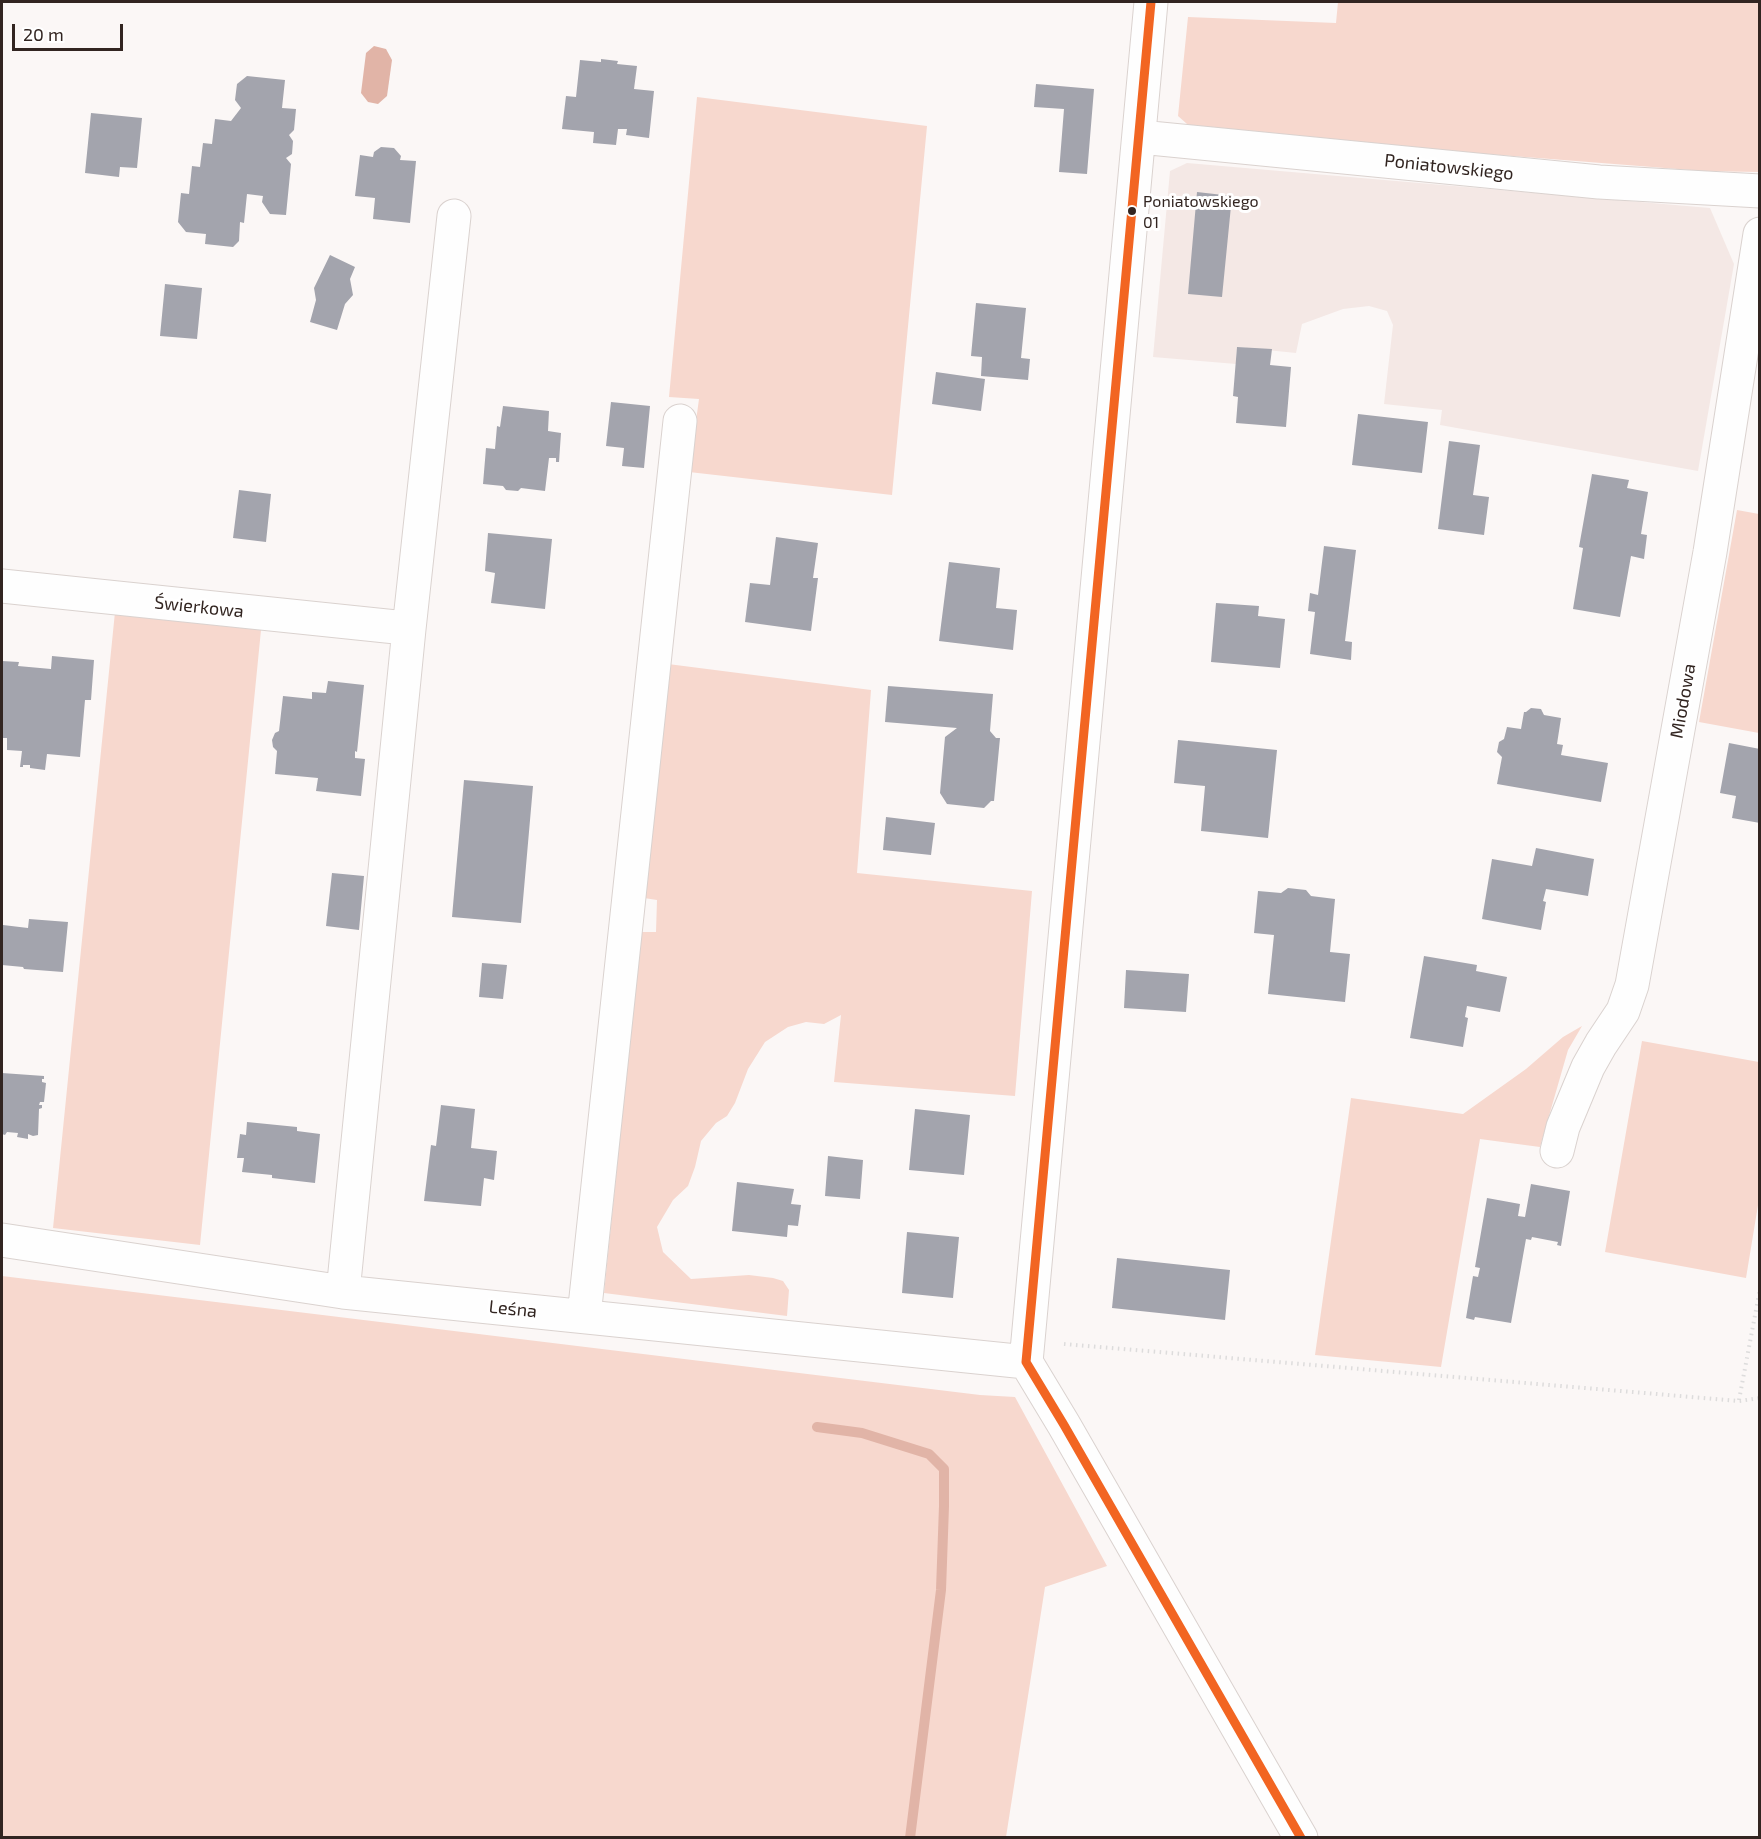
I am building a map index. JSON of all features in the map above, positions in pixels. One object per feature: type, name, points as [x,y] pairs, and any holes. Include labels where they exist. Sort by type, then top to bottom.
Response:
[{"type":"street","points":[[1151,2],[1027,1352],[1070,1436],[1301,1838]]},
{"type":"street","name":"Poniatowskiego","points":[[1140,137],[1599,182],[1760,191]]},
{"type":"street","points":[[343,1292],[409,629],[454,216]]},
{"type":"street","name":"Miodowa","points":[[1557,1151],[1563,1127],[1588,1066],[1623,1011],[1632,985],[1710,552],[1760,234]]},
{"type":"street","points":[[584,1316],[680,421]]},
{"type":"street","name":"Świerkowa","points":[[2,586],[396,627]]},
{"type":"street","name":"Leśna","points":[[2,1240],[343,1292],[584,1316],[1027,1352]]},
{"type":"path","points":[[1739,1401],[1760,1289]]},
{"type":"path","points":[[1027,1352],[1739,1401],[1760,1398]]},
{"type":"shaded area","points":[[1338,2],[1759,2],[1759,172],[1703,171],[1195,131],[1178,116],[1188,17],[1336,23]]},
{"type":"shaded area","points":[[374,46],[386,49],[392,60],[387,96],[378,104],[368,102],[361,93],[366,53]]},
{"type":"shaded area","points":[[697,97],[927,126],[892,495],[689,472],[699,399],[669,397]]},
{"type":"shaded area","points":[[1187,163],[1710,208],[1734,264],[1698,471],[1440,425],[1442,410],[1384,404],[1393,325],[1387,311],[1369,306],[1343,309],[1302,324],[1296,353],[1237,347],[1236,364],[1153,357],[1170,171]]},
{"type":"shaded area","points":[[1737,510],[1759,514],[1759,733],[1699,722]]},
{"type":"shaded area","points":[[115,612],[261,630],[200,1245],[53,1228]]},
{"type":"shaded area","points":[[668,664],[871,690],[857,873],[1032,891],[1015,1096],[834,1082],[841,1015],[824,1024],[806,1022],[788,1027],[765,1042],[748,1069],[735,1103],[727,1116],[716,1123],[701,1141],[688,1186],[673,1200],[657,1227],[663,1252],[691,1279],[749,1275],[783,1281],[789,1290],[787,1316],[604,1293],[641,932],[656,932],[657,900],[644,898]]},
{"type":"shaded area","points":[[1582,1026],[1568,1050],[1540,1147],[1480,1139],[1441,1367],[1315,1355],[1351,1098],[1463,1114],[1526,1069],[1563,1037]]},
{"type":"shaded area","points":[[1642,1041],[1759,1062],[1759,1199],[1746,1278],[1605,1252]]},
{"type":"shaded area","points":[[2,1276],[980,1395],[1015,1397],[1107,1566],[1045,1587],[1006,1837],[2,1837]]},
{"type":"building","points":[[601,59],[618,61],[617,64],[637,66],[634,89],[654,91],[649,138],[626,135],[627,129],[618,129],[616,145],[593,143],[594,132],[562,129],[566,96],[576,97],[580,60],[601,62]]},
{"type":"building","points":[[247,76],[285,80],[282,108],[296,109],[294,130],[289,135],[293,141],[292,154],[286,158],[291,164],[286,215],[270,214],[262,202],[263,196],[247,194],[244,223],[240,222],[239,241],[233,247],[205,244],[206,234],[186,232],[178,222],[181,193],[189,194],[192,166],[200,167],[203,143],[212,144],[215,119],[231,121],[241,108],[235,100],[237,84]]},
{"type":"building","points":[[1036,84],[1094,89],[1087,174],[1059,172],[1064,109],[1034,107]]},
{"type":"building","points":[[91,113],[142,118],[137,168],[120,167],[119,177],[85,173]]},
{"type":"building","points":[[381,147],[394,148],[401,156],[400,160],[416,161],[410,223],[373,219],[375,198],[355,196],[360,155],[373,157],[374,152]]},
{"type":"building","points":[[1197,192],[1232,196],[1222,297],[1188,294]]},
{"type":"building","points":[[330,255],[355,267],[350,279],[353,295],[345,304],[337,330],[310,322],[316,300],[314,288]]},
{"type":"building","points":[[165,284],[202,288],[197,339],[160,336]]},
{"type":"building","points":[[976,303],[1026,308],[1021,358],[1030,359],[1028,380],[981,376],[982,357],[971,356]]},
{"type":"building","points":[[1237,347],[1272,349],[1270,365],[1291,367],[1286,427],[1236,423],[1238,397],[1233,396]]},
{"type":"building","points":[[936,372],[985,379],[981,411],[932,404]]},
{"type":"building","points":[[611,402],[650,406],[644,468],[622,466],[624,448],[606,446]]},
{"type":"building","points":[[503,406],[549,411],[548,431],[561,433],[559,462],[556,462],[556,458],[549,458],[545,491],[521,488],[518,491],[506,490],[503,486],[483,484],[486,448],[495,449],[497,426],[500,427]]},
{"type":"building","points":[[1358,414],[1428,422],[1422,473],[1352,465]]},
{"type":"building","points":[[1449,441],[1480,445],[1473,495],[1489,497],[1484,535],[1438,529]]},
{"type":"building","points":[[1592,474],[1629,480],[1627,488],[1648,492],[1641,534],[1647,535],[1644,559],[1631,556],[1620,617],[1573,609],[1583,548],[1579,547]]},
{"type":"building","points":[[239,490],[271,494],[266,542],[233,538]]},
{"type":"building","points":[[488,533],[552,539],[545,609],[491,603],[495,573],[485,571]]},
{"type":"building","points":[[776,537],[818,543],[813,578],[818,578],[811,631],[745,622],[750,583],[770,585]]},
{"type":"building","points":[[1324,546],[1356,550],[1345,641],[1352,642],[1351,660],[1310,654],[1315,612],[1308,611],[1310,593],[1318,595]]},
{"type":"building","points":[[949,562],[1000,568],[996,608],[1017,610],[1013,650],[939,641]]},
{"type":"building","points":[[1216,603],[1259,606],[1258,616],[1285,619],[1280,668],[1211,662]]},
{"type":"building","points":[[52,656],[94,660],[91,700],[85,700],[80,757],[47,754],[45,770],[30,768],[30,765],[20,767],[22,751],[7,750],[7,738],[2,738],[2,661],[19,662],[18,666],[51,669]]},
{"type":"building","points":[[328,681],[364,685],[357,752],[355,751],[355,758],[365,759],[361,796],[316,791],[318,778],[275,774],[277,751],[273,747],[272,740],[275,733],[279,731],[283,696],[312,699],[312,692],[326,693]]},
{"type":"building","points":[[888,686],[993,694],[990,731],[996,738],[1000,738],[994,801],[984,808],[947,804],[940,793],[945,737],[957,728],[885,722]]},
{"type":"building","points":[[1531,708],[1541,709],[1544,715],[1561,718],[1557,744],[1563,745],[1561,755],[1608,763],[1601,802],[1497,784],[1502,757],[1497,752],[1499,742],[1504,739],[1507,727],[1521,729],[1524,712]]},
{"type":"building","points":[[1178,740],[1277,750],[1268,838],[1201,831],[1205,786],[1174,783]]},
{"type":"building","points":[[1729,743],[1760,749],[1760,823],[1732,818],[1736,796],[1720,793]]},
{"type":"building","points":[[464,780],[533,786],[521,923],[452,917]]},
{"type":"building","points":[[886,817],[935,823],[931,855],[883,850]]},
{"type":"building","points":[[1536,848],[1594,859],[1588,896],[1546,889],[1541,930],[1482,919],[1492,859],[1532,866]]},
{"type":"building","points":[[332,873],[364,876],[359,930],[326,926]]},
{"type":"building","points":[[1288,888],[1306,890],[1311,896],[1335,899],[1330,952],[1350,954],[1345,1002],[1268,994],[1274,935],[1254,933],[1258,891],[1281,893]]},
{"type":"building","points":[[29,919],[68,922],[63,972],[2,965],[3,925],[28,928]]},
{"type":"building","points":[[1424,956],[1477,965],[1476,971],[1507,977],[1500,1012],[1467,1006],[1465,1017],[1468,1018],[1463,1047],[1410,1038]]},
{"type":"building","points":[[482,963],[507,965],[503,999],[479,997]]},
{"type":"building","points":[[1126,970],[1189,974],[1186,1012],[1124,1008]]},
{"type":"building","points":[[2,1073],[44,1076],[42,1082],[46,1083],[44,1102],[40,1102],[39,1105],[42,1105],[42,1108],[39,1109],[38,1135],[28,1134],[28,1139],[17,1137],[18,1133],[2,1134]]},
{"type":"building","points":[[441,1105],[475,1109],[471,1148],[497,1151],[494,1180],[484,1178],[481,1206],[424,1201],[431,1145],[436,1146]]},
{"type":"building","points":[[915,1109],[970,1115],[964,1175],[909,1170]]},
{"type":"building","points":[[247,1122],[297,1127],[297,1131],[320,1134],[315,1183],[242,1172],[244,1158],[237,1158],[240,1134],[246,1135]]},
{"type":"building","points":[[828,1156],[863,1160],[860,1199],[825,1196]]},
{"type":"building","points":[[737,1182],[794,1189],[791,1204],[801,1205],[798,1226],[788,1225],[787,1237],[732,1231]]},
{"type":"building","points":[[1531,1184],[1570,1191],[1561,1246],[1557,1245],[1558,1242],[1532,1237],[1531,1240],[1526,1239],[1511,1323],[1475,1317],[1474,1320],[1466,1318],[1473,1276],[1478,1277],[1480,1268],[1475,1267],[1487,1198],[1520,1204],[1518,1216],[1525,1217]]},
{"type":"building","points":[[907,1232],[959,1237],[953,1298],[902,1293]]},
{"type":"building","points":[[1117,1258],[1230,1270],[1225,1320],[1112,1308]]},
{"type":"waterway","points":[[817,1427],[862,1433],[929,1454],[944,1469],[941,1590],[910,1838]]},
{"type":"transit line","points":[[1151,2],[1026,1362],[1301,1838]]},
{"type":"place","name":"Poniatowskiego 01","points":[[1132,211]]}]
